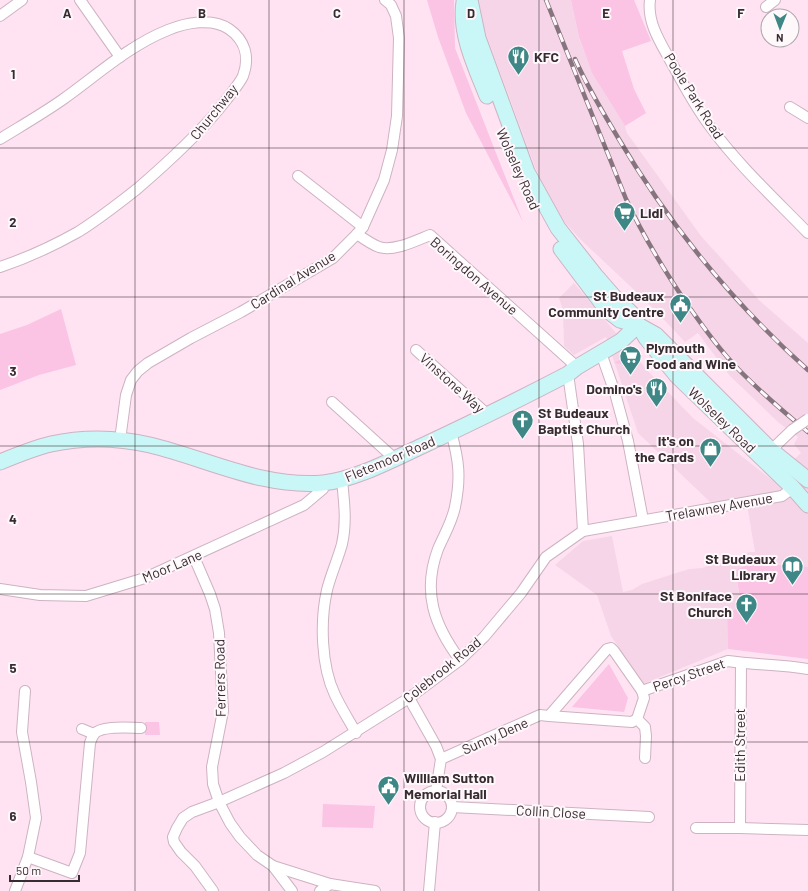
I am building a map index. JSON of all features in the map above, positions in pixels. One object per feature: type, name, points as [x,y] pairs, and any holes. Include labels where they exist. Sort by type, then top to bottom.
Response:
[{"type":"street","points":[[0,16],[22,0]]},
{"type":"street","points":[[80,0],[120,57]]},
{"type":"street","name":"Cardinal Avenue","points":[[120,440],[126,395],[131,380],[138,371],[148,363],[191,338],[241,312],[333,258],[360,231],[384,180],[392,150],[397,116],[399,38],[396,16],[390,5],[385,0]]},
{"type":"street","name":"Wolseley Road","points":[[464,0],[464,29],[472,54],[519,177],[550,235],[608,310],[620,320],[638,325],[656,335],[767,454],[808,505]]},
{"type":"street","name":"Wolseley Road","points":[[470,0],[478,38],[527,172],[558,228],[577,254],[615,298],[632,314],[638,325]]},
{"type":"street","name":"Poole Park Road","points":[[650,0],[650,18],[656,33],[709,125],[735,158],[808,233]]},
{"type":"street","points":[[766,7],[775,0]]},
{"type":"street","name":"Churchway","points":[[0,138],[61,101],[120,57],[168,30],[190,24],[207,22],[224,25],[237,34],[244,45],[246,61],[242,76],[225,102],[208,123],[176,156],[110,211],[78,231],[45,248],[0,267]]},
{"type":"street","points":[[790,107],[808,118]]},
{"type":"street","points":[[298,176],[360,231]]},
{"type":"street","name":"Boringdon Avenue","points":[[360,231],[378,247],[384,248],[410,243],[430,235],[572,370]]},
{"type":"street","name":"Fletemoor Road","points":[[0,462],[51,444],[80,439],[120,440],[150,445],[228,470],[263,478],[294,483],[324,483],[342,480],[395,459],[488,415],[572,370],[621,341],[638,325]]},
{"type":"street","name":"Vinstone Way","points":[[416,350],[488,415]]},
{"type":"street","points":[[601,353],[615,393],[628,441],[643,520]]},
{"type":"street","points":[[572,370],[583,531]]},
{"type":"street","points":[[332,402],[395,459]]},
{"type":"street","name":"Wolseley Road","points":[[767,454],[792,430],[808,419]]},
{"type":"street","points":[[451,432],[458,455],[458,493],[455,508],[432,568],[432,606],[438,626],[460,660]]},
{"type":"street","name":"Wolseley Road","points":[[767,454],[808,480]]},
{"type":"street","points":[[342,480],[345,521],[342,542],[327,591],[324,610],[325,665],[335,695],[356,733]]},
{"type":"street","name":"Moor Lane","points":[[0,589],[40,595],[86,596],[145,578],[194,557],[304,505],[323,489],[324,483]]},
{"type":"street","name":"Trelawney Avenue","points":[[643,520],[782,496],[793,488]]},
{"type":"street","name":"Colebrook Road","points":[[213,891],[195,866],[181,852],[174,842],[173,837],[183,818],[192,812],[219,802],[284,773],[356,733],[409,698],[460,660],[484,637],[521,593],[546,557],[583,531],[643,520]]},
{"type":"street","name":"Ferrers Road","points":[[194,557],[212,599],[219,633],[223,711],[212,767],[213,784],[219,802],[230,823],[240,837],[257,855],[273,866]]},
{"type":"street","points":[[549,716],[607,649],[611,648],[642,691],[644,698],[637,719],[644,727],[646,736],[645,758]]},
{"type":"street","name":"Percy Street","points":[[642,691],[728,660],[740,663],[792,666],[808,669]]},
{"type":"street","name":"Edith Street","points":[[740,663],[740,828]]},
{"type":"street","points":[[15,891],[28,857],[36,818],[22,732],[25,690]]},
{"type":"street","points":[[409,698],[436,746],[441,759],[436,790]]},
{"type":"street","name":"Sunny Dene","points":[[441,759],[540,715],[632,722],[637,719]]},
{"type":"street","points":[[28,857],[72,873],[80,853],[90,743],[94,734],[99,731],[109,729],[141,728]]},
{"type":"street","points":[[82,729],[94,734]]},
{"type":"street","points":[[436,790],[446,794],[452,807],[449,816],[445,820],[435,822],[425,818],[420,808],[422,798],[426,794],[436,790]]},
{"type":"street","name":"Collin Close","points":[[452,807],[649,817]]},
{"type":"street","points":[[429,891],[435,822]]},
{"type":"street","points":[[696,828],[808,830]]},
{"type":"street","points":[[273,866],[330,884],[375,891]]},
{"type":"street","points":[[273,866],[292,891]]},
{"type":"street","points":[[320,891],[330,884]]},
{"type":"shaded area","points":[[427,0],[454,0],[455,48],[523,222],[466,113],[438,37]]},
{"type":"shaded area","points":[[479,0],[571,0],[579,38],[592,73],[625,126],[627,133],[701,236],[759,300],[808,343],[808,567],[753,563],[736,576],[742,608],[727,613],[728,649],[643,684],[611,636],[597,595],[555,565],[583,541],[612,536],[623,592],[632,590],[642,584],[689,569],[702,568],[750,552],[755,552],[746,499],[710,502],[638,433],[606,337],[574,355],[564,346],[563,310],[559,298],[574,283],[647,370],[693,418],[772,480],[801,453],[794,444],[798,437],[779,423],[730,376],[698,333],[685,342],[648,303],[580,239],[562,219],[542,186],[483,26]]},
{"type":"shaded area","points":[[571,0],[634,0],[651,41],[622,51],[634,89],[646,113],[625,126],[592,73],[579,37]]},
{"type":"shaded area","points":[[61,309],[76,365],[39,375],[0,390],[0,334],[27,325]]},
{"type":"shaded area","points":[[628,355],[638,366],[614,363]]},
{"type":"shaded area","points":[[753,563],[808,567],[808,659],[728,649],[727,613],[742,607],[736,576],[738,569]]},
{"type":"shaded area","points":[[609,664],[628,698],[624,712],[572,707]]},
{"type":"shaded area","points":[[145,722],[159,722],[160,735],[145,735]]},
{"type":"shaded area","points":[[323,804],[375,806],[373,828],[322,827]]},
{"type":"railway","points":[[546,0],[626,199],[639,226],[662,266],[693,313],[727,357],[758,388],[808,432]]},
{"type":"railway","points":[[575,59],[600,108],[617,136],[658,200],[680,231],[728,289],[780,344],[808,370]]},
{"type":"place","name":"KFC","points":[[519,76]]},
{"type":"place","name":"Lidl","points":[[624,232]]},
{"type":"place","name":"St Budeaux Community Centre","points":[[680,324]]},
{"type":"place","name":"Plymouth Food and Wine","points":[[630,376]]},
{"type":"place","name":"Domino's","points":[[657,408]]},
{"type":"place","name":"St Budeaux Baptist Church","points":[[522,440]]},
{"type":"place","name":"It's on the Cards","points":[[710,468]]},
{"type":"place","name":"St Budeaux Library","points":[[792,586]]},
{"type":"place","name":"St Boniface Church","points":[[747,624]]},
{"type":"place","name":"William Sutton Memorial Hall","points":[[389,806]]}]
